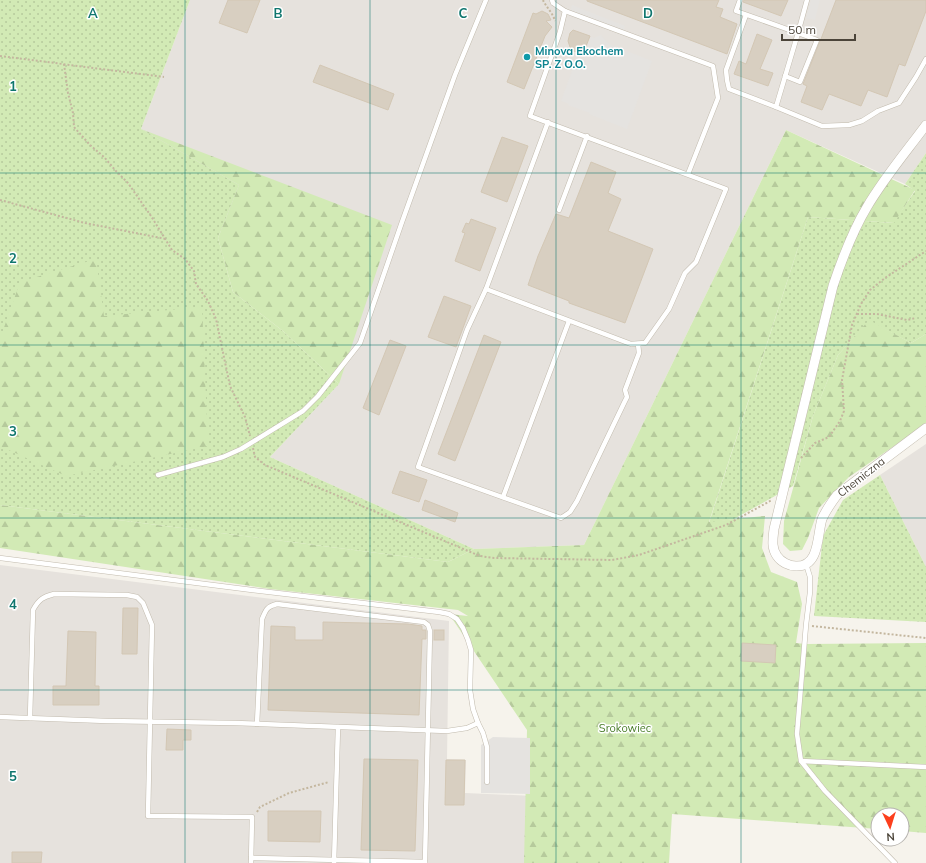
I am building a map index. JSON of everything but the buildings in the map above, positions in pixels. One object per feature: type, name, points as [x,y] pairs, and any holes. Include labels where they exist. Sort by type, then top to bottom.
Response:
[{"type":"street","points":[[806,564],[790,566],[777,557],[773,543],[774,529],[831,292],[852,235],[867,208],[883,183],[926,125]]},
{"type":"street","name":"Chemiczna","points":[[806,564],[816,552],[822,519],[828,506],[837,495],[926,428]]},
{"type":"lane","points":[[158,475],[223,457],[241,449],[303,411],[318,396],[360,343],[453,82],[486,0]]},
{"type":"lane","points":[[552,0],[553,3],[565,11],[713,66],[718,98],[688,174]]},
{"type":"lane","points":[[740,0],[736,11],[817,40],[800,82],[785,76]]},
{"type":"lane","points":[[776,107],[807,0]]},
{"type":"lane","points":[[486,289],[631,344],[645,344],[669,309],[685,273],[696,262],[726,189],[530,116],[560,32],[565,11]]},
{"type":"lane","points":[[746,15],[726,70],[729,89],[822,126],[849,125],[862,121],[878,111],[899,103],[926,59]]},
{"type":"lane","points":[[548,122],[486,289],[467,330],[418,467],[561,518],[570,512],[577,501],[627,397],[625,390],[640,353],[638,344]]},
{"type":"lane","points":[[559,210],[587,136]]},
{"type":"lane","points":[[503,498],[569,321]]},
{"type":"lane","points":[[0,558],[449,614],[457,620],[463,628],[471,650],[470,690],[473,709],[487,747],[487,782]]},
{"type":"lane","points":[[806,564],[810,577],[810,592],[797,734],[801,761],[825,791],[895,863]]},
{"type":"lane","points":[[30,718],[33,610],[37,603],[43,598],[54,594],[127,595],[137,597],[143,604],[152,625],[148,816],[252,817],[251,861],[425,863],[430,631],[428,625],[424,622],[277,604],[270,606],[266,610],[262,619],[257,724]]},
{"type":"lane","points":[[0,717],[447,731],[467,728],[478,723]]},
{"type":"lane","points":[[334,862],[338,727]]},
{"type":"lane","points":[[801,761],[926,767]]},
{"type":"path","points":[[543,0],[556,22],[562,24]]},
{"type":"path","points":[[0,56],[164,77]]},
{"type":"path","points":[[64,64],[68,93],[73,113],[74,127],[128,183],[172,250],[185,259],[194,272],[196,284],[208,301],[216,319],[230,386],[245,417],[255,457],[265,465],[480,556],[494,558],[612,560],[640,555],[726,525],[782,495]]},
{"type":"path","points":[[0,200],[85,223],[166,239]]},
{"type":"path","points":[[799,460],[815,443],[829,437],[840,421],[844,411],[842,380],[852,325],[861,304],[870,290],[885,278],[926,251]]},
{"type":"path","points":[[857,314],[877,314],[907,320],[916,318]]},
{"type":"path","points":[[806,625],[926,638]]},
{"type":"path","points":[[252,817],[260,807],[289,793],[336,780]]},
{"type":"shaded area","points":[[190,0],[926,0],[926,153],[905,184],[786,130],[584,545],[474,549],[270,457],[339,384],[141,129]]},
{"type":"shaded area","points":[[811,0],[820,0],[815,20],[806,18]]},
{"type":"shaded area","points":[[572,5],[625,26],[623,32],[570,11]]},
{"type":"shaded area","points":[[601,35],[609,44],[652,61],[627,129],[561,101],[577,57],[583,59],[591,37],[594,38]]},
{"type":"shaded area","points":[[926,444],[926,567],[880,475]]},
{"type":"shaded area","points":[[0,565],[449,621],[447,759],[466,760],[465,793],[534,796],[532,863],[0,863]]},
{"type":"shaded area","points":[[493,737],[530,738],[530,794],[481,793],[481,745]]},
{"type":"green space","points":[[0,0],[190,0],[141,129],[239,185],[218,238],[233,292],[283,331],[339,384],[270,457],[474,549],[448,562],[0,505]]},
{"type":"green space","points":[[141,129],[392,225],[339,384],[283,331],[233,292],[218,238],[239,185]]},
{"type":"green space","name":"Srokowiec","points":[[786,130],[915,190],[894,223],[808,217],[709,522],[765,516],[762,548],[771,572],[797,582],[802,604],[796,643],[926,643],[926,833],[910,832],[910,807],[870,807],[870,828],[672,814],[669,863],[524,863],[527,730],[449,614],[468,616],[458,610],[270,589],[0,548],[0,505],[448,562],[474,549],[584,545]]},
{"type":"green space","points":[[926,153],[926,334],[911,343],[869,321],[838,355],[813,416],[793,486],[734,519],[709,523],[808,217],[893,223],[915,191],[905,184]]},
{"type":"green space","points":[[96,259],[104,316],[202,307],[208,446],[66,476],[0,446],[0,339],[20,282]]},
{"type":"green space","points":[[869,320],[911,343],[926,334],[926,424],[849,477],[819,508],[802,550],[790,551],[783,544],[784,521],[813,416],[838,355]]},
{"type":"green space","points":[[880,475],[926,567],[926,622],[814,616],[823,536],[843,500]]},
{"type":"place","name":"Minova Ekochem SP. Z O.O.","points":[[527,57]]}]
